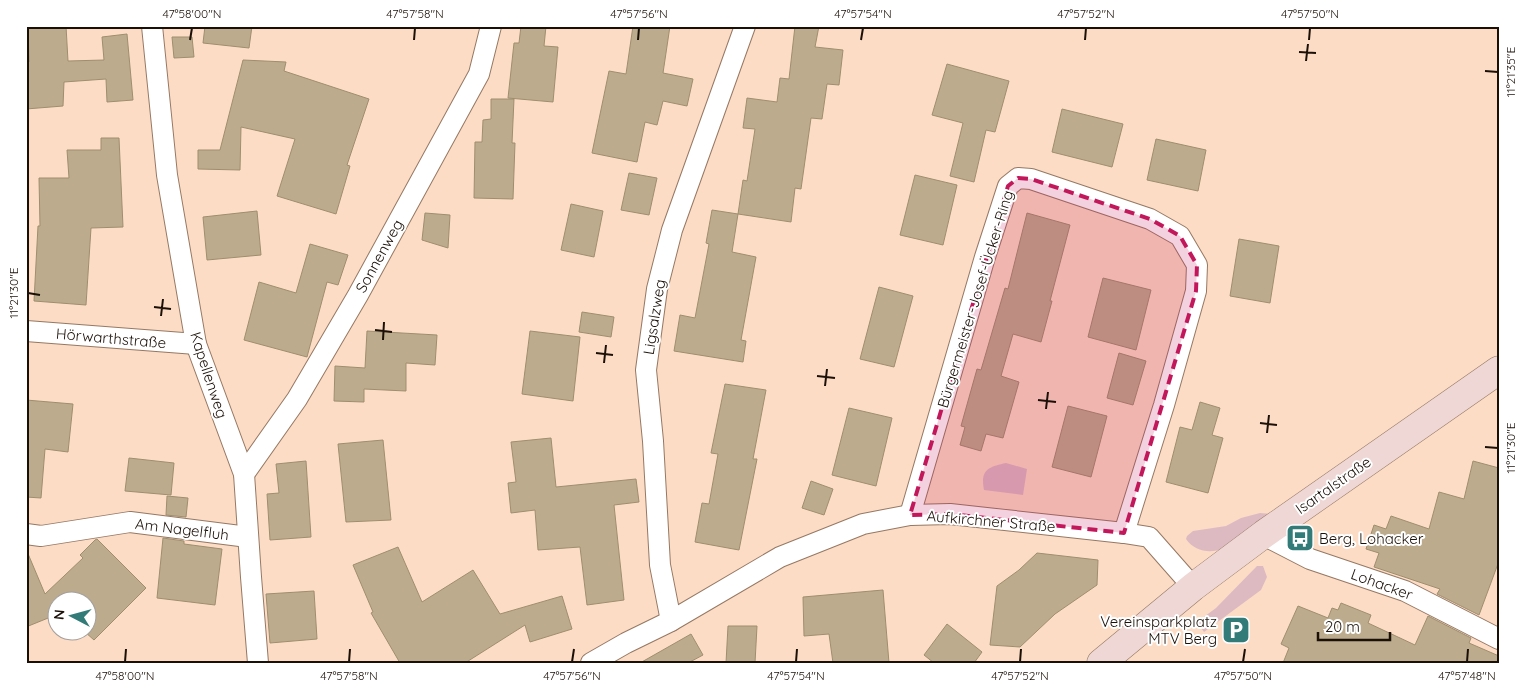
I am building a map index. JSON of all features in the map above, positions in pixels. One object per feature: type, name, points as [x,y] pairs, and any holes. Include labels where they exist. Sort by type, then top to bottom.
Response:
[{"type":"main road","name":"Isartalstraße","points":[[1101,663],[1193,587],[1264,534],[1499,370]]},
{"type":"street","name":"Kapellenweg","points":[[152,26],[167,175],[196,344],[244,474],[258,663]]},
{"type":"street","name":"Sonnenweg","points":[[244,474],[297,399],[358,295],[479,74],[491,26]]},
{"type":"street","name":"Ligsalzweg","points":[[671,621],[660,565],[653,441],[646,370],[657,289],[672,230],[745,26]]},
{"type":"street","name":"Bürgermeister-Josef-Ücker-Ring","points":[[910,515],[1005,195],[1008,186],[1018,178],[1031,180],[1150,218],[1180,236],[1197,264],[1196,291],[1164,405],[1124,533]]},
{"type":"street","name":"Hörwarthstraße","points":[[26,331],[196,344]]},
{"type":"street","name":"Aufkirchner Straße","points":[[591,663],[671,621],[780,557],[863,524],[910,515],[950,514],[1149,537],[1193,587]]},
{"type":"street","name":"Am Nagelfluh","points":[[26,534],[41,536],[130,522],[248,537]]},
{"type":"street","name":"Lohacker","points":[[1264,534],[1310,559],[1405,591],[1499,638]]},
{"type":"highlighted area","points":[[1018,178],[1031,179],[1150,219],[1180,236],[1197,265],[1196,291],[1124,533],[950,514],[910,515],[1008,186]]},
{"type":"shaded area","points":[[1006,463],[1027,469],[1023,495],[984,490],[983,477],[987,470]]},
{"type":"shaded area","points":[[1260,513],[1272,514],[1219,550],[1204,551],[1194,547],[1186,539],[1193,531],[1226,526],[1241,518]]},
{"type":"shaded area","points":[[1257,566],[1263,566],[1267,577],[1261,590],[1204,632],[1197,622],[1216,608]]},
{"type":"building","points":[[28,26],[66,26],[68,61],[104,60],[102,37],[127,34],[133,100],[107,102],[106,79],[64,82],[63,106],[26,109],[26,62],[29,62]]},
{"type":"building","points":[[205,26],[252,26],[249,48],[203,43]]},
{"type":"building","points":[[521,26],[546,26],[544,46],[558,47],[553,102],[508,98],[514,43],[519,43]]},
{"type":"building","points":[[633,26],[670,26],[663,73],[693,79],[687,106],[663,101],[657,125],[645,122],[637,162],[592,153],[609,71],[626,74]]},
{"type":"building","points":[[795,26],[819,26],[815,47],[843,50],[839,85],[827,84],[822,119],[811,118],[801,189],[795,188],[791,222],[738,214],[743,180],[747,181],[755,129],[743,128],[747,98],[777,102],[780,78],[789,79]]},
{"type":"building","points":[[172,37],[192,37],[194,57],[174,58]]},
{"type":"building","points":[[243,60],[286,62],[284,71],[369,99],[347,165],[350,166],[336,214],[277,196],[295,139],[241,127],[240,170],[198,169],[198,150],[220,150]]},
{"type":"building","points":[[947,64],[1009,81],[995,132],[986,130],[974,182],[950,176],[963,123],[932,115]]},
{"type":"building","points":[[491,99],[514,99],[512,143],[515,143],[513,199],[474,198],[475,142],[482,142],[483,120],[491,119]]},
{"type":"building","points":[[1062,109],[1123,124],[1112,167],[1052,152]]},
{"type":"building","points":[[101,138],[119,138],[123,227],[91,228],[86,305],[34,301],[38,226],[40,226],[39,178],[69,178],[67,150],[101,150]]},
{"type":"building","points":[[1156,139],[1206,150],[1198,191],[1147,180]]},
{"type":"building","points":[[629,173],[657,178],[649,215],[621,210]]},
{"type":"building","points":[[915,175],[957,185],[943,245],[900,235]]},
{"type":"building","points":[[571,204],[603,211],[594,257],[561,250]]},
{"type":"building","points":[[712,210],[738,214],[732,252],[756,257],[741,340],[746,341],[743,362],[674,351],[680,315],[695,318],[709,244],[706,243]]},
{"type":"building","points":[[257,211],[261,255],[207,260],[203,217]]},
{"type":"building","points":[[425,213],[450,215],[448,248],[422,240]]},
{"type":"building","points":[[1027,213],[1070,225],[1041,342],[1013,334],[1001,376],[1019,382],[1003,438],[986,434],[981,451],[960,445],[965,427],[961,426],[977,369],[981,370],[1005,288],[1008,289]]},
{"type":"building","points":[[1239,239],[1279,246],[1270,303],[1230,296]]},
{"type":"building","points":[[310,244],[348,255],[338,285],[327,282],[307,357],[244,340],[259,282],[296,293]]},
{"type":"building","points":[[1103,278],[1151,290],[1136,350],[1088,337]]},
{"type":"building","points":[[879,287],[913,296],[894,367],[860,359]]},
{"type":"building","points":[[582,312],[614,317],[611,337],[579,332]]},
{"type":"building","points":[[367,331],[437,335],[435,365],[406,363],[406,391],[364,389],[364,402],[334,401],[335,366],[365,368]]},
{"type":"building","points":[[530,331],[580,337],[573,401],[522,394]]},
{"type":"building","points":[[1119,353],[1146,361],[1133,405],[1107,398]]},
{"type":"building","points":[[725,384],[766,390],[753,459],[757,459],[739,550],[695,542],[702,503],[709,504],[718,454],[711,453]]},
{"type":"building","points":[[26,400],[73,404],[68,452],[45,449],[41,498],[26,497]]},
{"type":"building","points":[[1200,402],[1220,408],[1212,435],[1223,438],[1208,493],[1166,482],[1180,427],[1192,430]]},
{"type":"building","points":[[1068,406],[1107,416],[1091,477],[1052,467]]},
{"type":"building","points":[[849,408],[892,418],[876,486],[832,475]]},
{"type":"building","points":[[551,438],[556,487],[636,479],[639,502],[614,505],[624,600],[587,605],[580,547],[538,550],[535,510],[511,513],[508,483],[516,482],[511,442]]},
{"type":"building","points":[[383,440],[391,520],[346,522],[338,444]]},
{"type":"building","points":[[129,458],[174,463],[171,495],[125,491]]},
{"type":"building","points":[[306,461],[311,537],[270,540],[267,494],[279,493],[276,464]]},
{"type":"building","points":[[1473,461],[1499,468],[1499,561],[1479,615],[1437,594],[1440,589],[1374,567],[1379,553],[1366,549],[1374,525],[1386,529],[1391,516],[1429,529],[1439,492],[1464,499]]},
{"type":"building","points":[[811,481],[833,489],[824,515],[802,508]]},
{"type":"building","points":[[167,496],[188,498],[186,517],[166,515]]},
{"type":"building","points":[[163,538],[184,541],[184,544],[222,549],[215,605],[157,598]]},
{"type":"building","points":[[97,539],[146,588],[98,636],[98,592],[48,592],[48,618],[26,627],[26,549],[45,594],[83,558],[80,555]]},
{"type":"building","points":[[398,547],[422,602],[473,570],[500,614],[562,596],[572,629],[530,642],[525,625],[465,663],[400,663],[371,613],[373,612],[353,565]]},
{"type":"building","points":[[1037,553],[1098,560],[1097,585],[1055,614],[1020,647],[990,645],[997,586],[1019,570]]},
{"type":"building","points":[[883,590],[889,663],[833,663],[829,634],[804,636],[803,597]]},
{"type":"building","points":[[314,591],[317,639],[270,643],[266,594]]},
{"type":"building","points":[[1341,603],[1371,615],[1368,623],[1415,645],[1428,616],[1471,638],[1469,643],[1499,656],[1499,663],[1283,663],[1289,648],[1281,644],[1298,606],[1328,618],[1332,608],[1338,610]]},
{"type":"building","points":[[947,624],[982,652],[974,663],[934,663],[924,655]]},
{"type":"building","points":[[728,626],[757,626],[755,663],[726,663]]},
{"type":"building","points":[[691,634],[703,655],[688,663],[640,663]]},
{"type":"place","name":"Berg, Lohacker","points":[[1300,538]]},
{"type":"place","name":"Vereinsparkplatz MTV Berg","points":[[1236,630]]}]
